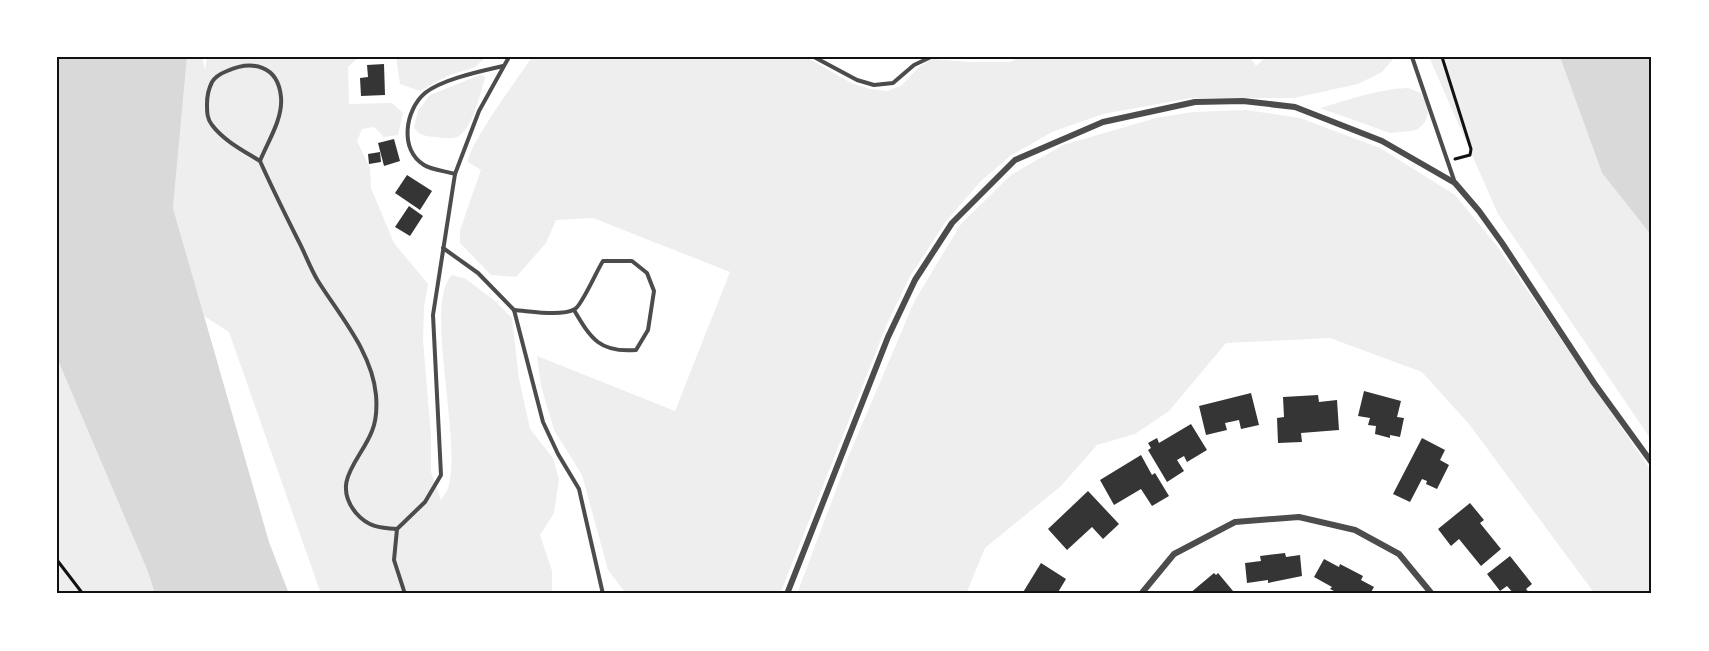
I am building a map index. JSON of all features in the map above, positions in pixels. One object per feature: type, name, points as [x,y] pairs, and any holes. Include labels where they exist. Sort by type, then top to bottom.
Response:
[{"type":"street","points":[[787,594],[884,347],[915,280],[952,223],[1015,160],[1103,122],[1195,102],[1244,101],[1295,107],[1382,141],[1455,183],[1496,235],[1594,383],[1652,463]]},
{"type":"street","points":[[1141,594],[1174,554],[1235,522],[1299,517],[1355,530],[1399,554],[1432,594]]},
{"type":"lane","points":[[405,594],[394,560],[397,529],[425,502],[441,475],[433,315],[455,174],[479,111],[509,57]]},
{"type":"lane","points":[[814,57],[858,80],[874,85],[893,83],[914,65],[931,57]]},
{"type":"lane","points":[[1412,57],[1455,183]]},
{"type":"lane","points":[[260,161],[281,108],[281,95],[273,74],[263,68],[250,65],[235,67],[213,80],[207,96],[207,113],[212,125],[222,135],[260,161],[317,280],[357,342],[373,378],[376,419],[348,475],[345,486],[351,506],[360,518],[377,528],[397,529]]},
{"type":"lane","points":[[455,174],[425,166],[414,157],[408,146],[408,127],[412,109],[425,93],[451,80],[504,65]]},
{"type":"lane","points":[[443,248],[478,273],[514,310],[543,422],[558,454],[579,489],[603,594]]},
{"type":"lane","points":[[514,310],[555,313],[574,310],[580,304],[603,261],[632,261],[647,273],[654,291],[648,330],[636,350],[621,351],[606,348],[591,336],[574,310]]},
{"type":"path","points":[[1442,57],[1472,149],[1470,156],[1449,161]]},
{"type":"path","points":[[57,560],[83,594]]},
{"type":"shaded area","points":[[57,57],[187,57],[173,208],[269,542],[289,594],[155,594],[148,572],[57,358]]},
{"type":"shaded area","points":[[187,57],[202,57],[205,70],[207,57],[359,57],[348,67],[349,104],[392,103],[403,113],[398,135],[384,137],[374,127],[362,129],[357,141],[370,168],[371,188],[394,243],[428,284],[424,307],[423,340],[431,436],[431,472],[441,500],[448,488],[451,439],[441,313],[444,290],[452,275],[466,279],[495,301],[512,318],[519,379],[530,429],[553,458],[559,479],[554,513],[540,535],[552,571],[552,594],[321,594],[229,332],[204,316],[173,208]]},
{"type":"shaded area","points":[[396,57],[486,57],[475,67],[447,76],[420,91],[400,84]]},
{"type":"shaded area","points":[[532,57],[806,57],[851,83],[887,91],[901,86],[920,66],[932,59],[1010,62],[1021,57],[1250,57],[1256,66],[1266,57],[1395,57],[1382,72],[1358,84],[1294,98],[1191,98],[1103,114],[1052,132],[1010,156],[981,181],[946,221],[909,278],[887,324],[780,594],[632,594],[624,591],[608,570],[582,475],[554,430],[541,386],[537,356],[675,411],[730,272],[593,218],[556,220],[546,243],[516,277],[491,275],[460,243],[460,230],[481,170],[468,162],[471,153],[485,126]]},
{"type":"shaded area","points":[[1429,57],[1560,57],[1602,173],[1652,236],[1652,441],[1498,214]]},
{"type":"shaded area","points":[[1560,57],[1652,57],[1652,236],[1602,173]]},
{"type":"shaded area","points":[[480,75],[485,77],[477,106],[465,131],[451,138],[422,135],[416,130],[414,127],[418,111],[430,95]]},
{"type":"shaded area","points":[[1408,88],[1421,93],[1427,103],[1428,113],[1425,122],[1418,129],[1411,131],[1390,133],[1320,108],[1374,93]]},
{"type":"shaded area","points":[[1246,110],[1300,118],[1380,148],[1455,195],[1497,246],[1652,472],[1652,594],[1595,594],[1469,424],[1422,372],[1330,338],[1226,343],[1169,411],[1135,434],[1097,445],[1061,486],[985,548],[966,594],[797,594],[849,455],[915,300],[961,224],[1011,175],[1063,145],[1156,118],[1193,112]]},
{"type":"shaded area","points":[[57,358],[148,572],[155,594],[57,594]]},
{"type":"building","points":[[384,64],[385,95],[361,96],[360,78],[368,77],[367,65]]},
{"type":"building","points":[[394,139],[400,161],[384,166],[378,143]]},
{"type":"building","points":[[380,152],[381,162],[369,164],[368,154]]},
{"type":"building","points":[[407,175],[432,191],[420,210],[395,193]]},
{"type":"building","points":[[409,206],[423,216],[410,236],[395,227]]},
{"type":"building","points":[[1364,391],[1401,401],[1397,417],[1404,418],[1400,437],[1390,435],[1390,438],[1375,434],[1376,426],[1368,425],[1370,418],[1358,416]]},
{"type":"building","points":[[1251,393],[1259,425],[1241,429],[1239,420],[1225,423],[1227,430],[1206,435],[1199,406]]},
{"type":"building","points":[[1318,395],[1319,402],[1337,400],[1339,430],[1301,433],[1302,442],[1278,443],[1277,418],[1284,417],[1283,397]]},
{"type":"building","points":[[1191,424],[1207,450],[1187,462],[1184,456],[1177,460],[1184,471],[1167,482],[1148,450],[1151,448],[1148,443],[1157,438],[1159,443]]},
{"type":"building","points":[[1422,438],[1445,450],[1440,460],[1449,465],[1437,489],[1426,484],[1427,481],[1422,479],[1410,502],[1393,494]]},
{"type":"building","points":[[1141,455],[1152,475],[1155,473],[1169,496],[1152,506],[1141,489],[1114,505],[1100,480]]},
{"type":"building","points":[[1088,491],[1119,524],[1103,539],[1092,527],[1067,550],[1048,529]]},
{"type":"building","points":[[1470,503],[1484,520],[1480,523],[1501,549],[1481,566],[1459,539],[1451,546],[1438,529]]},
{"type":"building","points":[[1285,553],[1286,557],[1300,555],[1302,576],[1268,583],[1268,580],[1247,583],[1245,563],[1261,561],[1260,556]]},
{"type":"building","points":[[1510,556],[1532,584],[1526,589],[1530,594],[1514,594],[1507,586],[1500,591],[1487,574]]},
{"type":"building","points":[[1324,559],[1339,567],[1340,564],[1363,576],[1361,580],[1374,587],[1370,594],[1340,594],[1314,577]]},
{"type":"building","points":[[1041,563],[1066,579],[1057,594],[1022,594]]},
{"type":"building","points":[[1214,573],[1216,575],[1218,573],[1233,591],[1229,594],[1189,594]]}]
